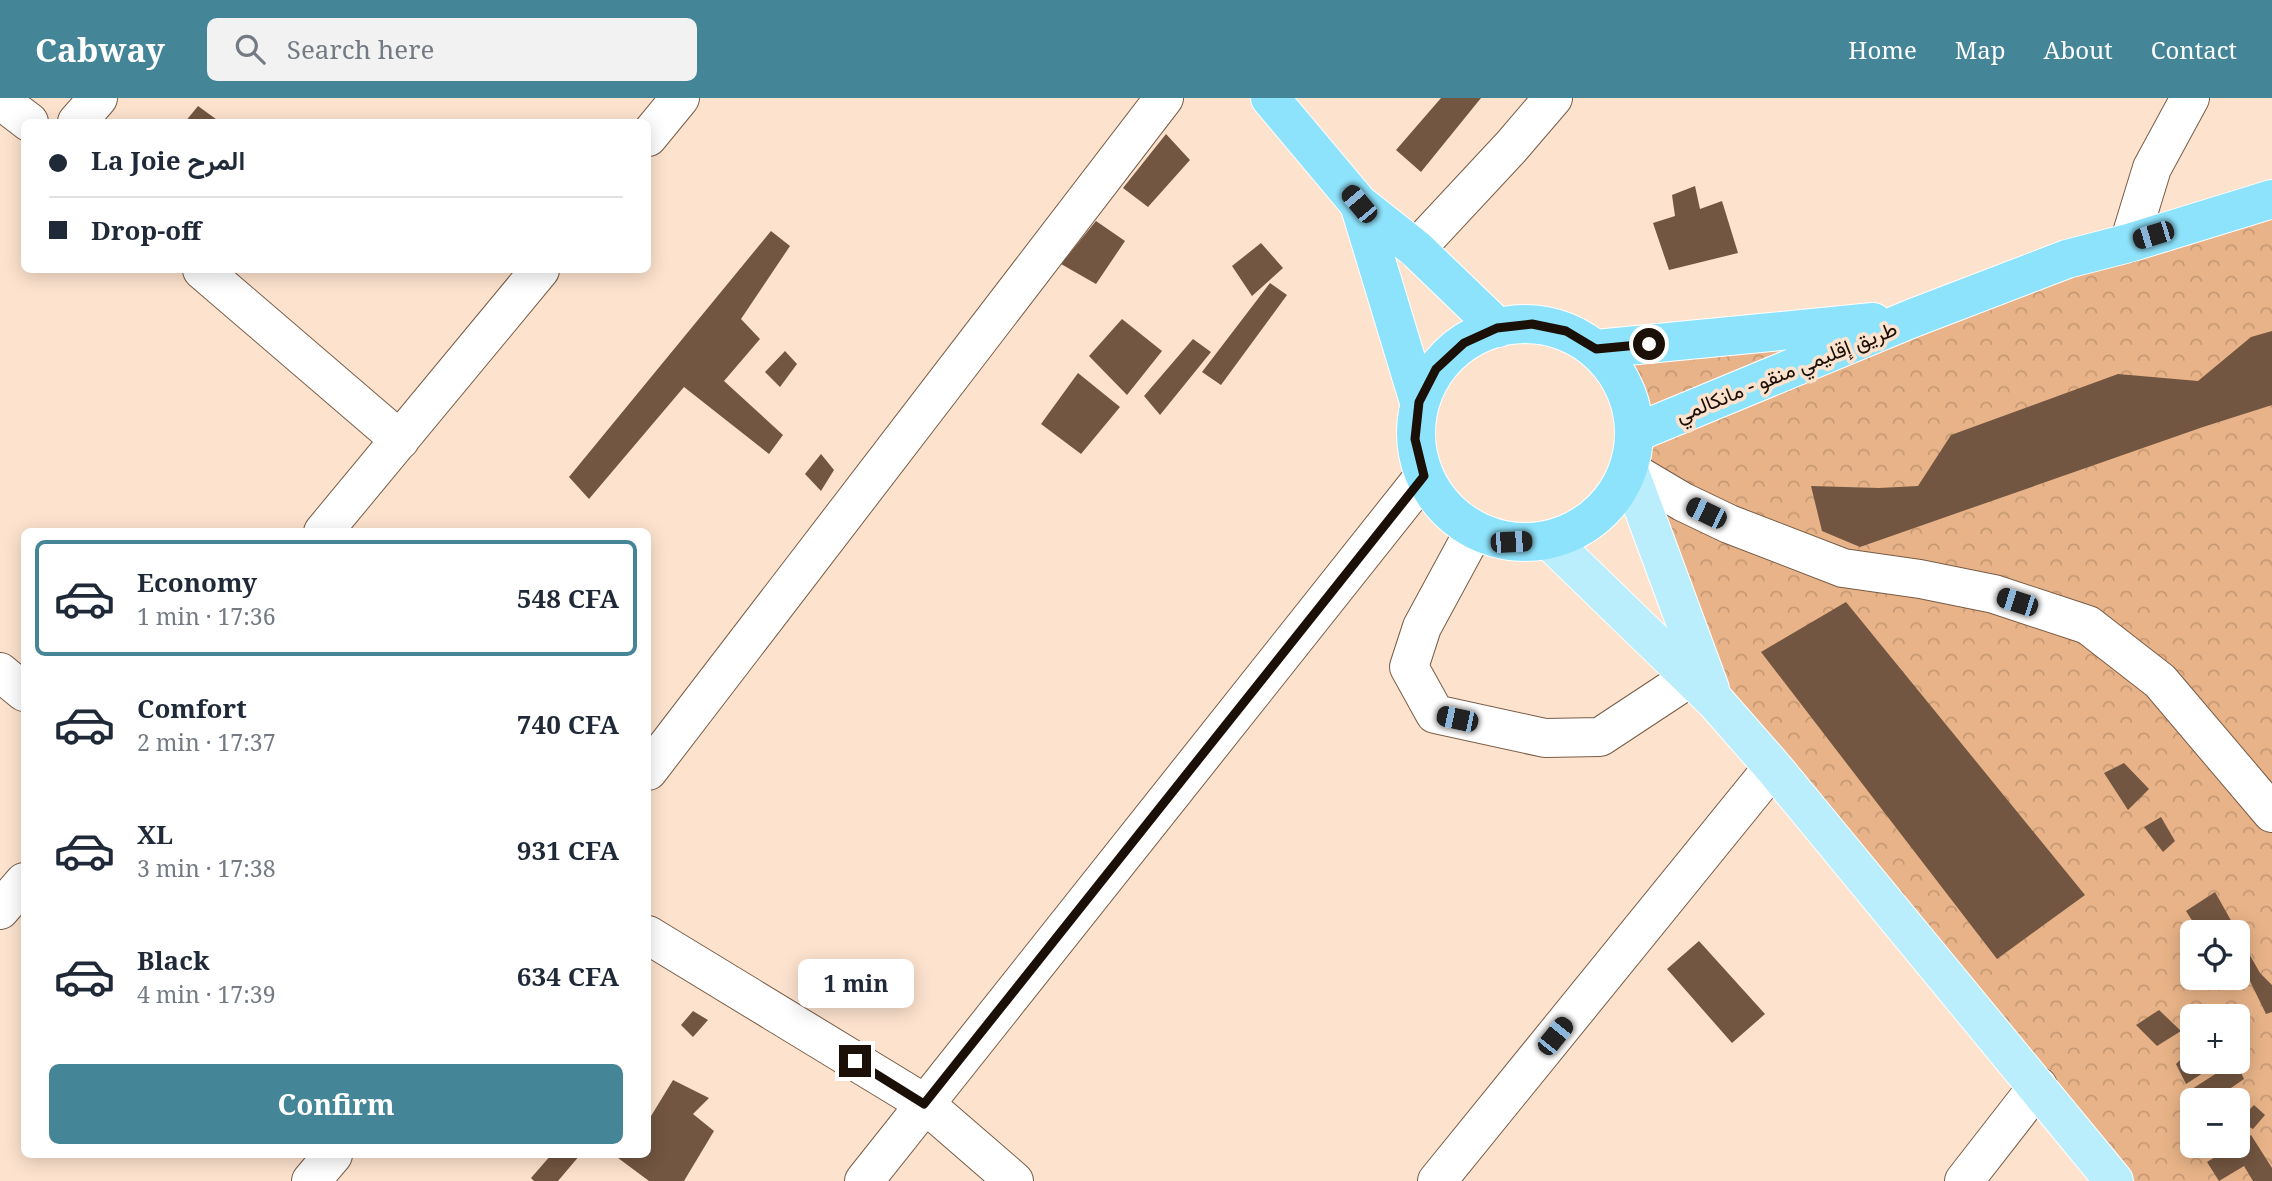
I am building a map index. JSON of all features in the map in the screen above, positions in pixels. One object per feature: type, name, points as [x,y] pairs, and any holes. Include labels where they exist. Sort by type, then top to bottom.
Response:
[{"type":"highway","points":[[1270,98],[1359,204],[1416,249],[1497,328]]},
{"type":"highway","points":[[1913,318],[2067,258],[2129,243],[2272,199]]},
{"type":"highway","points":[[1359,204],[1419,402]]},
{"type":"highway","name":"طريق إقليمي منقو - مانكالمي","points":[[1596,349],[1913,318]]},
{"type":"highway","name":"طريق إقليمي منقو - مانكالمي","points":[[1635,433],[1913,318]]},
{"type":"highway","points":[[1532,324],[1566,331],[1596,349],[1617,373],[1630,401],[1635,433],[1629,470],[1615,494],[1583,527],[1549,540],[1511,542],[1474,531],[1444,508],[1424,476],[1415,439],[1419,402],[1436,369],[1464,343],[1497,328],[1532,324]]},
{"type":"main road","points":[[1629,470],[1703,689]]},
{"type":"main road","points":[[1549,540],[1703,689],[1773,767],[2114,1181]]},
{"type":"street","points":[[79,119],[98,98]]},
{"type":"street","points":[[651,133],[680,98]]},
{"type":"street","points":[[651,767],[1164,98]]},
{"type":"street","points":[[1416,249],[1553,98]]},
{"type":"street","points":[[2129,243],[2152,168],[2190,98]]},
{"type":"street","points":[[0,100],[25,119]]},
{"type":"street","points":[[205,273],[400,440]]},
{"type":"street","points":[[326,528],[538,273]]},
{"type":"street","points":[[1629,470],[1683,502],[1729,524],[1843,568],[1920,579],[1994,594],[2088,625],[2160,681],[2272,813]]},
{"type":"street","points":[[863,1181],[1424,476]]},
{"type":"street","points":[[1474,531],[1422,627],[1409,667],[1435,714],[1545,738],[1600,737],[1703,689]]},
{"type":"street","points":[[0,672],[21,690]]},
{"type":"street","points":[[1437,1181],[1773,767]]},
{"type":"street","points":[[0,910],[21,885]]},
{"type":"street","points":[[651,937],[924,1104],[1014,1181]]},
{"type":"street","points":[[1964,1181],[2038,1086]]},
{"type":"street","points":[[311,1181],[330,1158]]},
{"type":"green space","points":[[2272,198],[2272,1181],[2114,1181],[1715,701],[1629,470],[1635,437],[1632,408],[1618,377],[1596,349],[1913,318]]},
{"type":"building","points":[[1441,98],[1481,98],[1421,172],[1396,150]]},
{"type":"building","points":[[198,106],[216,119],[187,119]]},
{"type":"building","points":[[1166,134],[1190,160],[1148,207],[1123,188]]},
{"type":"building","points":[[1695,186],[1700,209],[1722,201],[1738,253],[1669,270],[1653,223],[1675,216],[1672,195]]},
{"type":"building","points":[[1096,221],[1125,241],[1096,284],[1061,264]]},
{"type":"building","points":[[771,231],[790,246],[741,319],[760,339],[724,381],[783,435],[769,454],[684,387],[589,499],[569,477]]},
{"type":"building","points":[[1261,243],[1283,268],[1252,296],[1232,266]]},
{"type":"building","points":[[1270,283],[1287,295],[1221,385],[1202,372]]},
{"type":"building","points":[[1122,319],[1162,351],[1127,395],[1089,356]]},
{"type":"building","points":[[2272,331],[2272,405],[1860,547],[1822,531],[1811,486],[1918,486],[1951,435],[2118,374],[2198,381],[2251,337]]},
{"type":"building","points":[[1193,339],[1211,352],[1160,415],[1144,396]]},
{"type":"building","points":[[785,351],[797,364],[780,387],[765,372]]},
{"type":"building","points":[[1078,373],[1120,407],[1081,454],[1041,424]]},
{"type":"building","points":[[821,454],[834,470],[821,491],[805,474]]},
{"type":"building","points":[[1846,602],[2085,895],[1997,959],[1761,652]]},
{"type":"building","points":[[2124,763],[2149,789],[2128,810],[2104,773]]},
{"type":"building","points":[[2161,817],[2175,841],[2163,852],[2144,827]]},
{"type":"building","points":[[2215,892],[2231,920],[2192,920],[2186,911]]},
{"type":"building","points":[[1699,941],[1765,1014],[1732,1043],[1667,969]]},
{"type":"building","points":[[2250,955],[2260,973],[2272,985],[2272,1012],[2266,1014],[2250,981]]},
{"type":"building","points":[[2159,1010],[2180,1032],[2157,1046],[2136,1025]]},
{"type":"building","points":[[693,1011],[708,1020],[693,1037],[681,1025]]},
{"type":"building","points":[[2181,1074],[2201,1074],[2186,1084]]},
{"type":"building","points":[[2215,1074],[2242,1074],[2244,1079],[2231,1088],[2194,1088]]},
{"type":"building","points":[[673,1080],[709,1098],[693,1114],[714,1131],[684,1181],[649,1181],[618,1158],[651,1158],[651,1116]]},
{"type":"building","points":[[2254,1105],[2265,1115],[2253,1129],[2250,1127],[2250,1109]]},
{"type":"building","points":[[2250,1136],[2272,1168],[2272,1181],[2253,1181],[2244,1166],[2219,1181],[2207,1162],[2214,1158],[2250,1158]]},
{"type":"building","points":[[548,1158],[577,1158],[558,1181],[534,1181],[531,1178]]},
{"type":"route","points":[[855,1061],[924,1104],[1424,476],[1415,439],[1419,402],[1436,369],[1464,343],[1497,328],[1532,324],[1566,331],[1596,349],[1649,344]]}]
